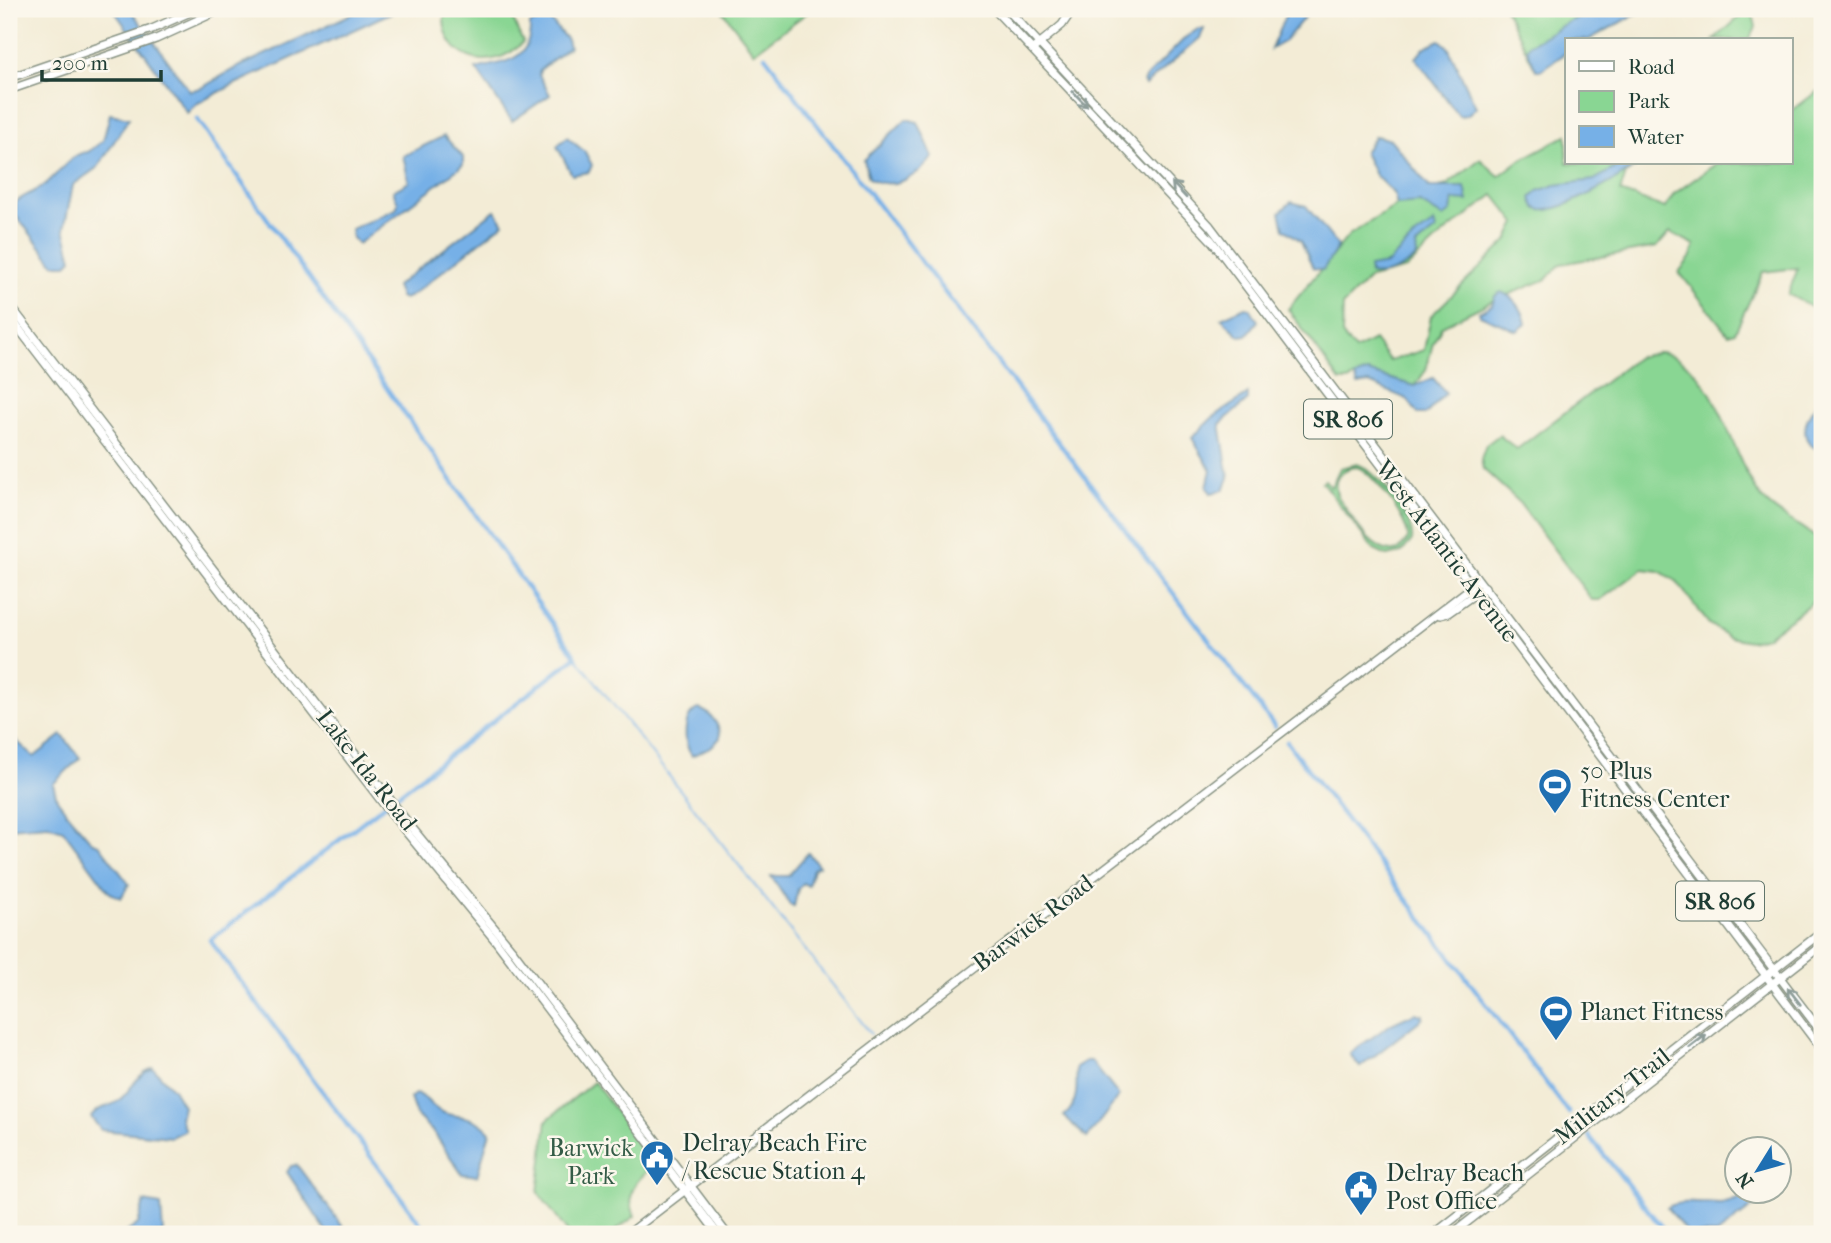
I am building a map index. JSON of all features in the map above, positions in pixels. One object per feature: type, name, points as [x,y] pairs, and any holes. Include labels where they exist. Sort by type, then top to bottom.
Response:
[{"type":"main road","points":[[9,78],[152,29],[197,9]]},
{"type":"main road","points":[[9,90],[156,39],[222,9]]},
{"type":"main road","name":"West Atlantic Avenue","points":[[994,9],[1212,241],[1574,705],[1822,1033]]},
{"type":"main road","name":"West Atlantic Avenue","points":[[1007,9],[1210,226],[1822,1050]]},
{"type":"main road","points":[[1033,50],[1062,25],[1073,9]]},
{"type":"main road","points":[[74,67],[84,52]]},
{"type":"main road","points":[[1121,142],[1128,136]]},
{"type":"main road","name":"Lake Ida Road","points":[[9,304],[393,809],[497,929],[688,1188],[718,1234]]},
{"type":"main road","name":"Lake Ida Road","points":[[9,316],[383,796]]},
{"type":"main road","points":[[15,324],[28,329]]},
{"type":"main road","name":"Barwick Road","points":[[628,1234],[1440,615],[1448,613],[1479,586]]},
{"type":"main road","points":[[1559,699],[1574,705]]},
{"type":"main road","points":[[1565,707],[1582,716]]},
{"type":"main road","points":[[1689,874],[1703,879]]},
{"type":"main road","name":"Military Trail","points":[[1434,1234],[1822,932]]},
{"type":"main road","name":"Military Trail","points":[[1452,1234],[1822,946]]},
{"type":"main road","name":"Lake Ida Road","points":[[688,1188],[727,1234]]},
{"type":"green space","points":[[452,9],[511,9],[510,13],[523,42],[511,52],[497,58],[471,58],[460,52],[451,42],[445,29],[444,12]]},
{"type":"green space","points":[[721,9],[812,9],[754,52]]},
{"type":"green space","points":[[1505,9],[1645,9],[1592,38],[1565,38],[1565,53],[1541,70],[1536,70]]},
{"type":"green space","points":[[1742,9],[1752,10],[1756,27],[1750,38],[1716,38],[1745,12]]},
{"type":"green space","points":[[1822,88],[1822,313],[1788,294],[1798,268],[1763,272],[1735,332],[1728,334],[1679,272],[1690,258],[1695,245],[1670,232],[1657,247],[1561,264],[1545,280],[1492,301],[1442,326],[1433,343],[1426,370],[1415,386],[1367,372],[1348,381],[1340,381],[1288,309],[1349,235],[1397,205],[1394,194],[1375,175],[1364,152],[1375,136],[1393,145],[1418,178],[1434,188],[1447,185],[1480,159],[1499,176],[1520,160],[1565,136],[1565,164],[1639,164],[1626,174],[1620,192],[1665,208],[1674,194],[1716,164],[1792,164],[1792,110]],"holes":[[[1494,195],[1516,223],[1507,241],[1431,316],[1424,350],[1390,361],[1374,340],[1355,350],[1342,335],[1343,305],[1370,278],[1406,269],[1443,234]]]},
{"type":"green space","points":[[1660,352],[1681,360],[1697,374],[1710,393],[1750,480],[1762,498],[1822,544],[1822,591],[1819,597],[1766,637],[1750,641],[1729,637],[1709,624],[1676,581],[1659,571],[1643,569],[1600,600],[1592,600],[1517,500],[1483,469],[1481,459],[1486,445],[1499,435],[1517,449],[1638,357]]},
{"type":"green space","points":[[1357,464],[1365,468],[1393,496],[1411,531],[1412,540],[1401,553],[1387,556],[1374,550],[1322,482],[1325,480],[1331,487],[1340,468]],"holes":[[[1357,467],[1381,487],[1403,521],[1408,539],[1399,550],[1389,551],[1371,542],[1337,495],[1336,484],[1342,472]]]},
{"type":"green space","name":"Barwick Park","points":[[594,1082],[655,1164],[634,1186],[631,1199],[635,1216],[611,1234],[569,1234],[538,1192],[547,1120]]},
{"type":"water","points":[[113,9],[130,9],[190,91],[362,9],[399,9],[233,85],[196,104],[187,113]]},
{"type":"water","points":[[1288,9],[1311,9],[1285,41],[1271,49]]},
{"type":"water","points":[[1606,9],[1645,9],[1592,38],[1565,38],[1565,53],[1541,70],[1536,70],[1527,49],[1530,44],[1570,21]]},
{"type":"water","points":[[546,15],[567,40],[569,47],[540,70],[539,75],[550,95],[512,121],[476,69],[505,62],[520,54],[526,47],[530,25]]},
{"type":"water","points":[[1198,29],[1204,29],[1200,38],[1145,85],[1143,82],[1146,77],[1186,37]]},
{"type":"water","points":[[1440,40],[1448,47],[1476,107],[1467,115],[1459,116],[1416,58],[1425,47]]},
{"type":"water","points":[[110,114],[129,118],[98,167],[73,185],[64,229],[72,259],[67,264],[54,264],[15,214],[16,202],[46,184],[75,156],[88,152],[103,141]]},
{"type":"water","points":[[906,119],[918,122],[933,157],[920,171],[896,183],[878,182],[869,178],[864,160]]},
{"type":"water","points":[[444,136],[463,157],[463,165],[358,244],[352,238],[351,229],[396,209],[398,203],[393,191],[409,182],[403,156]]},
{"type":"water","points":[[1375,136],[1391,140],[1429,187],[1465,187],[1468,201],[1453,200],[1451,212],[1443,217],[1420,203],[1397,205],[1394,194],[1375,175],[1364,152]]},
{"type":"water","points":[[567,137],[585,152],[592,165],[589,172],[572,175],[557,146]]},
{"type":"water","points":[[1622,164],[1639,164],[1607,184],[1563,206],[1541,210],[1531,198],[1538,191],[1555,185],[1594,180]]},
{"type":"water","points":[[1291,202],[1306,206],[1338,246],[1323,270],[1313,268],[1301,241],[1284,229],[1280,212]]},
{"type":"water","points":[[495,210],[504,223],[411,296],[404,299],[400,297],[396,286]]},
{"type":"water","points":[[1434,223],[1436,230],[1416,246],[1417,256],[1412,260],[1389,273],[1370,274],[1369,267],[1387,264],[1414,237]]},
{"type":"water","points":[[1501,292],[1515,301],[1523,314],[1526,324],[1517,331],[1480,315],[1479,312],[1492,305],[1495,296]]},
{"type":"water","points":[[1245,307],[1250,308],[1258,321],[1247,335],[1240,336],[1221,318]]},
{"type":"water","points":[[1367,372],[1415,386],[1433,378],[1446,393],[1426,414],[1418,414],[1407,399],[1369,383],[1358,385],[1355,377]]},
{"type":"water","points":[[1248,394],[1248,400],[1220,424],[1229,478],[1224,490],[1211,493],[1207,487],[1211,470],[1192,438],[1212,418]]},
{"type":"water","points":[[1822,399],[1822,451],[1813,447],[1805,434],[1811,411]]},
{"type":"water","points":[[698,709],[714,720],[720,738],[712,746],[692,756],[687,744],[686,730],[689,717]]},
{"type":"water","points":[[9,734],[34,757],[62,735],[80,758],[53,784],[57,799],[90,840],[100,846],[129,884],[121,898],[110,893],[63,830],[48,825],[9,828]]},
{"type":"water","points":[[808,853],[819,866],[813,869],[808,886],[803,883],[798,889],[794,906],[790,905],[771,876],[788,876]]},
{"type":"water","points":[[1415,1013],[1423,1015],[1423,1018],[1360,1067],[1350,1054],[1353,1051],[1391,1024]]},
{"type":"water","points":[[1091,1061],[1119,1096],[1087,1138],[1064,1116],[1075,1100],[1076,1067]]},
{"type":"water","points":[[153,1068],[173,1089],[183,1106],[180,1118],[185,1130],[171,1137],[101,1130],[91,1117],[99,1109],[120,1099],[146,1071]]},
{"type":"water","points":[[415,1094],[422,1096],[443,1113],[468,1118],[483,1125],[490,1132],[477,1176],[462,1174],[434,1133],[416,1115],[410,1098]]},
{"type":"water","points":[[297,1165],[345,1233],[328,1234],[287,1172],[291,1166]]},
{"type":"water","points":[[144,1202],[161,1205],[163,1234],[124,1234],[138,1224]]},
{"type":"water","points":[[1685,1203],[1757,1204],[1717,1234],[1688,1234],[1667,1208]]},
{"type":"waterway","points":[[765,56],[1275,727]]},
{"type":"waterway","points":[[197,119],[576,657],[210,940],[428,1234]]},
{"type":"waterway","points":[[576,657],[871,1034]]},
{"type":"waterway","points":[[1287,742],[1569,1113]]},
{"type":"waterway","points":[[1589,1136],[1667,1234]]},
{"type":"place","name":"50 Plus Fitness Center","points":[[1555,815]]},
{"type":"place","name":"Planet Fitness","points":[[1556,1042]]},
{"type":"place","name":"Delray Beach Fire / Rescue Station 4","points":[[657,1187]]},
{"type":"place","name":"Delray Beach Post Office","points":[[1361,1217]]}]
